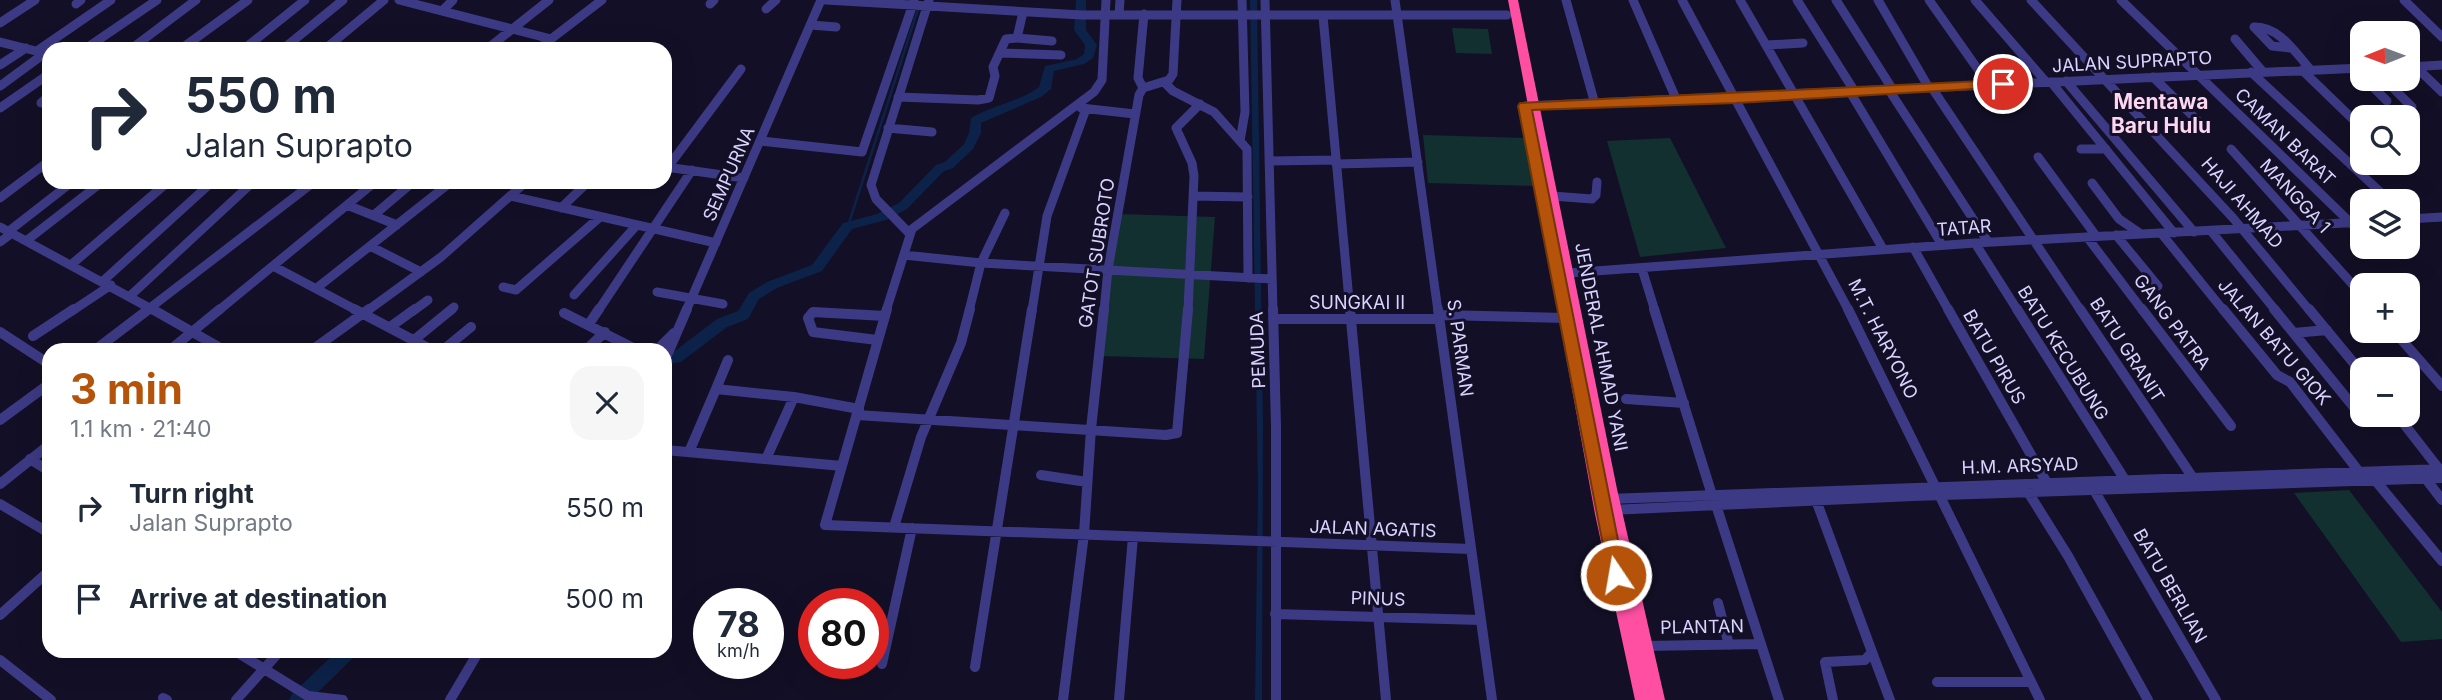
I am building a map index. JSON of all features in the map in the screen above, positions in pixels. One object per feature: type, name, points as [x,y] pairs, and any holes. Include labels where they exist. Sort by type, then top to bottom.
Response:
[{"type":"highway","name":"JENDERAL AHMAD YANI","points":[[1504,0],[1568,273],[1607,504]]},
{"type":"highway","name":"JENDERAL AHMAD YANI","points":[[1513,0],[1566,318],[1642,656],[1656,700]]},
{"type":"highway","name":"JENDERAL AHMAD YANI","points":[[1642,656],[1644,700]]},
{"type":"street","points":[[0,23],[34,0]]},
{"type":"street","points":[[58,42],[111,0]]},
{"type":"street","points":[[95,42],[157,0]]},
{"type":"street","points":[[140,42],[196,0]]},
{"type":"street","points":[[191,42],[248,0]]},
{"type":"street","points":[[253,42],[306,0]]},
{"type":"street","points":[[292,42],[343,0]]},
{"type":"street","points":[[333,42],[384,0]]},
{"type":"street","points":[[399,0],[415,1],[551,39]]},
{"type":"street","points":[[443,10],[453,0]]},
{"type":"street","points":[[496,42],[549,0]]},
{"type":"street","points":[[547,42],[602,0]]},
{"type":"street","points":[[766,9],[776,0]]},
{"type":"street","points":[[824,0],[1082,15],[1507,15]]},
{"type":"street","name":"SEMPURNA","points":[[672,344],[824,0]]},
{"type":"street","points":[[1017,38],[1018,0]]},
{"type":"street","points":[[672,451],[842,466],[910,234],[921,220],[1082,108],[1100,84],[1106,0]]},
{"type":"street","points":[[1119,15],[1120,0]]},
{"type":"street","points":[[1144,14],[1138,78],[1143,88],[1164,82],[1173,74],[1177,0]]},
{"type":"street","points":[[1240,141],[1245,122],[1242,0]]},
{"type":"street","name":"PEMUDA","points":[[1265,0],[1263,15],[1270,161],[1259,279],[1273,319],[1276,426],[1270,543],[1275,614],[1276,700]]},
{"type":"street","name":"S. PARMAN","points":[[1395,0],[1492,700]]},
{"type":"street","points":[[1566,0],[1595,104]]},
{"type":"street","points":[[1633,0],[1677,102]]},
{"type":"street","name":"M.T. HARYONO","points":[[1682,0],[1821,254],[2040,700]]},
{"type":"street","points":[[1740,0],[1883,249]]},
{"type":"street","points":[[1797,0],[1942,245]]},
{"type":"street","points":[[1836,0],[1988,242]]},
{"type":"street","name":"BATU GRANIT","points":[[1878,0],[1931,88],[2193,478]]},
{"type":"street","points":[[1929,0],[1989,85]]},
{"type":"street","points":[[1975,0],[2049,82],[2174,233]]},
{"type":"street","name":"HAJI AHMAD","points":[[2031,0],[2244,229],[2350,358]]},
{"type":"street","name":"CAMAN BARAT","points":[[2121,0],[2350,217]]},
{"type":"street","points":[[2404,0],[2442,37]]},
{"type":"street","points":[[910,234],[873,194],[870,185],[898,97],[920,4]]},
{"type":"street","points":[[761,141],[862,152],[920,4]]},
{"type":"street","points":[[1323,16],[1386,700]]},
{"type":"street","points":[[811,25],[836,27]]},
{"type":"street","points":[[898,97],[987,100],[992,94],[995,76],[993,68],[1006,38],[1052,41]]},
{"type":"street","points":[[2235,40],[2263,72]]},
{"type":"street","points":[[0,41],[42,52]]},
{"type":"street","points":[[1767,45],[1803,43]]},
{"type":"street","points":[[0,65],[26,48]]},
{"type":"street","points":[[2290,48],[2303,70],[2348,121]]},
{"type":"street","points":[[1000,53],[1061,55]]},
{"type":"street","points":[[0,86],[42,54]]},
{"type":"street","points":[[2420,66],[2442,65]]},
{"type":"street","points":[[672,159],[741,69]]},
{"type":"street","name":"JALAN SUPRAPTO","points":[[1529,106],[1677,102],[2350,69]]},
{"type":"street","points":[[2303,70],[2350,116]]},
{"type":"street","points":[[2251,72],[2377,189]]},
{"type":"street","points":[[2420,74],[2442,92]]},
{"type":"street","points":[[2153,77],[2204,127]]},
{"type":"street","points":[[0,108],[42,79]]},
{"type":"street","points":[[904,254],[981,263],[1259,279],[1248,197],[1248,155],[1240,141],[1214,112],[1173,91],[1164,82]]},
{"type":"street","points":[[2066,82],[2194,232]]},
{"type":"street","name":"GATOT SUBROTO","points":[[1063,700],[1084,534],[1091,429],[1108,269],[1135,114],[1143,88]]},
{"type":"street","points":[[2377,91],[2387,101]]},
{"type":"street","points":[[2396,91],[2410,105]]},
{"type":"street","points":[[716,389],[794,397],[858,412],[930,419],[1170,436],[1179,431],[1191,275],[1193,196],[1192,163],[1177,128],[1200,104]]},
{"type":"street","points":[[1082,108],[1135,114]]},
{"type":"street","points":[[975,667],[1037,265],[1047,216],[1082,108]]},
{"type":"street","points":[[888,128],[932,132]]},
{"type":"street","points":[[2081,149],[2106,149]]},
{"type":"street","name":"MANGGA 1","points":[[2231,149],[2350,281]]},
{"type":"street","name":"GANG PATRA","points":[[2038,157],[2092,237],[2231,426]]},
{"type":"street","points":[[1270,161],[1418,162]]},
{"type":"street","points":[[0,198],[42,166]]},
{"type":"street","points":[[672,168],[744,178]]},
{"type":"street","points":[[589,324],[692,170]]},
{"type":"street","points":[[1552,196],[1592,199],[1597,195],[1597,182]]},
{"type":"street","points":[[2092,183],[2119,219],[2141,234]]},
{"type":"street","points":[[0,242],[7,231],[63,189]]},
{"type":"street","points":[[26,241],[93,189]]},
{"type":"street","points":[[72,264],[160,189]]},
{"type":"street","points":[[33,337],[107,283],[205,189]]},
{"type":"street","points":[[130,296],[245,189]]},
{"type":"street","points":[[104,343],[305,189]]},
{"type":"street","points":[[179,343],[366,189]]},
{"type":"street","points":[[374,215],[405,189]]},
{"type":"street","points":[[317,287],[442,189]]},
{"type":"street","points":[[322,343],[421,272],[518,189]]},
{"type":"street","points":[[561,208],[581,189]]},
{"type":"street","points":[[511,196],[716,243]]},
{"type":"street","points":[[1193,196],[1248,197]]},
{"type":"street","points":[[347,205],[397,225]]},
{"type":"street","points":[[894,527],[919,443],[961,343],[981,263],[1005,213]]},
{"type":"street","points":[[503,287],[516,290],[600,217]]},
{"type":"street","points":[[2420,218],[2442,217]]},
{"type":"street","name":"TATAR","points":[[1568,273],[1988,242],[2350,224]]},
{"type":"street","points":[[574,295],[636,226]]},
{"type":"street","points":[[7,231],[213,343]]},
{"type":"street","points":[[2211,231],[2350,402]]},
{"type":"street","name":"JALAN BATU GIOK","points":[[2161,233],[2277,375],[2290,382],[2360,473]]},
{"type":"street","points":[[2116,235],[2158,286]]},
{"type":"street","name":"BATU KECUBUNG","points":[[1975,243],[2125,480]]},
{"type":"street","points":[[370,246],[421,272]]},
{"type":"street","name":"BATU PIRUS","points":[[1913,247],[2047,483]]},
{"type":"street","points":[[272,266],[317,287],[419,343]]},
{"type":"street","points":[[1642,269],[1779,700]]},
{"type":"street","points":[[657,292],[723,304]]},
{"type":"street","points":[[390,327],[428,300]]},
{"type":"street","points":[[414,340],[454,307]]},
{"type":"street","points":[[877,340],[813,332],[808,318],[813,312],[885,316]]},
{"type":"street","points":[[564,313],[625,343]]},
{"type":"street","name":"SUNGKAI II","points":[[1273,319],[1566,318]]},
{"type":"street","points":[[452,343],[471,327]]},
{"type":"street","points":[[664,343],[679,328]]},
{"type":"street","points":[[2294,333],[2327,330]]},
{"type":"street","points":[[593,343],[605,332]]},
{"type":"street","points":[[1,334],[42,360]]},
{"type":"street","points":[[2404,343],[2442,386]]},
{"type":"street","points":[[690,452],[728,360]]},
{"type":"street","points":[[0,420],[42,389]]},
{"type":"street","points":[[766,459],[794,397]]},
{"type":"street","points":[[1626,399],[1684,403]]},
{"type":"street","points":[[2406,427],[2441,472]]},
{"type":"street","points":[[0,484],[42,450]]},
{"type":"street","points":[[30,459],[42,467]]},
{"type":"street","name":"JALAN AGATIS","points":[[842,466],[825,525],[1250,543],[1471,549]]},
{"type":"street","name":"H.M. ARSYAD","points":[[1793,496],[1816,500],[2047,483],[2441,472]]},
{"type":"street","name":"H.M. ARSYAD","points":[[1607,504],[1939,491],[2028,492],[2426,479],[2441,472]]},
{"type":"street","points":[[1041,475],[1058,480],[1087,482]]},
{"type":"street","points":[[2426,479],[2442,500]]},
{"type":"street","points":[[2375,480],[2442,561]]},
{"type":"street","name":"BATU BERLIAN","points":[[2094,490],[2216,700]]},
{"type":"street","points":[[2028,492],[2148,700]]},
{"type":"street","points":[[1816,500],[1890,700]]},
{"type":"street","points":[[0,505],[42,529]]},
{"type":"street","points":[[889,632],[912,528]]},
{"type":"street","points":[[1119,700],[1133,537]]},
{"type":"street","points":[[0,615],[42,577]]},
{"type":"street","points":[[1718,603],[1729,645]]},
{"type":"street","name":"PINUS","points":[[1275,614],[1480,620]]},
{"type":"street","name":"PLANTAN","points":[[1642,656],[1729,645],[1761,644]]},
{"type":"street","points":[[1833,700],[1825,662],[1865,660],[1872,652]]},
{"type":"street","points":[[245,658],[304,694],[343,700]]},
{"type":"street","points":[[236,700],[274,658]]},
{"type":"street","points":[[450,700],[475,658]]},
{"type":"street","points":[[0,660],[51,700]]},
{"type":"street","points":[[1937,682],[2031,681]]},
{"type":"green space","points":[[1452,28],[1488,29],[1492,54],[1456,53]]},
{"type":"green space","points":[[1423,135],[1528,138],[1537,186],[1428,183]]},
{"type":"green space","points":[[1670,138],[1726,248],[1640,257],[1607,141]]},
{"type":"green space","points":[[1119,214],[1215,217],[1204,359],[1099,356]]},
{"type":"green space","points":[[2349,490],[2442,612],[2442,639],[2401,642],[2294,493]]},
{"type":"water","points":[[1250,0],[1257,0],[1263,426],[1262,700],[1255,700],[1258,491]]},
{"type":"waterway","points":[[672,359],[722,323],[743,315],[754,296],[772,285],[817,268],[848,226],[881,217],[903,206],[940,168],[949,165],[969,146],[975,133],[975,121],[1037,95],[1045,89],[1049,68],[1080,62],[1089,56],[1091,45],[1080,30],[1081,0]]},
{"type":"waterway","points":[[848,226],[918,9]]},
{"type":"waterway","points":[[298,700],[342,658]]},
{"type":"district","name":"Mentawa Baru Hulu","points":[[2161,114]]},
{"type":"route","points":[[1616,575],[1525,106],[1677,102],[2003,84]]}]
